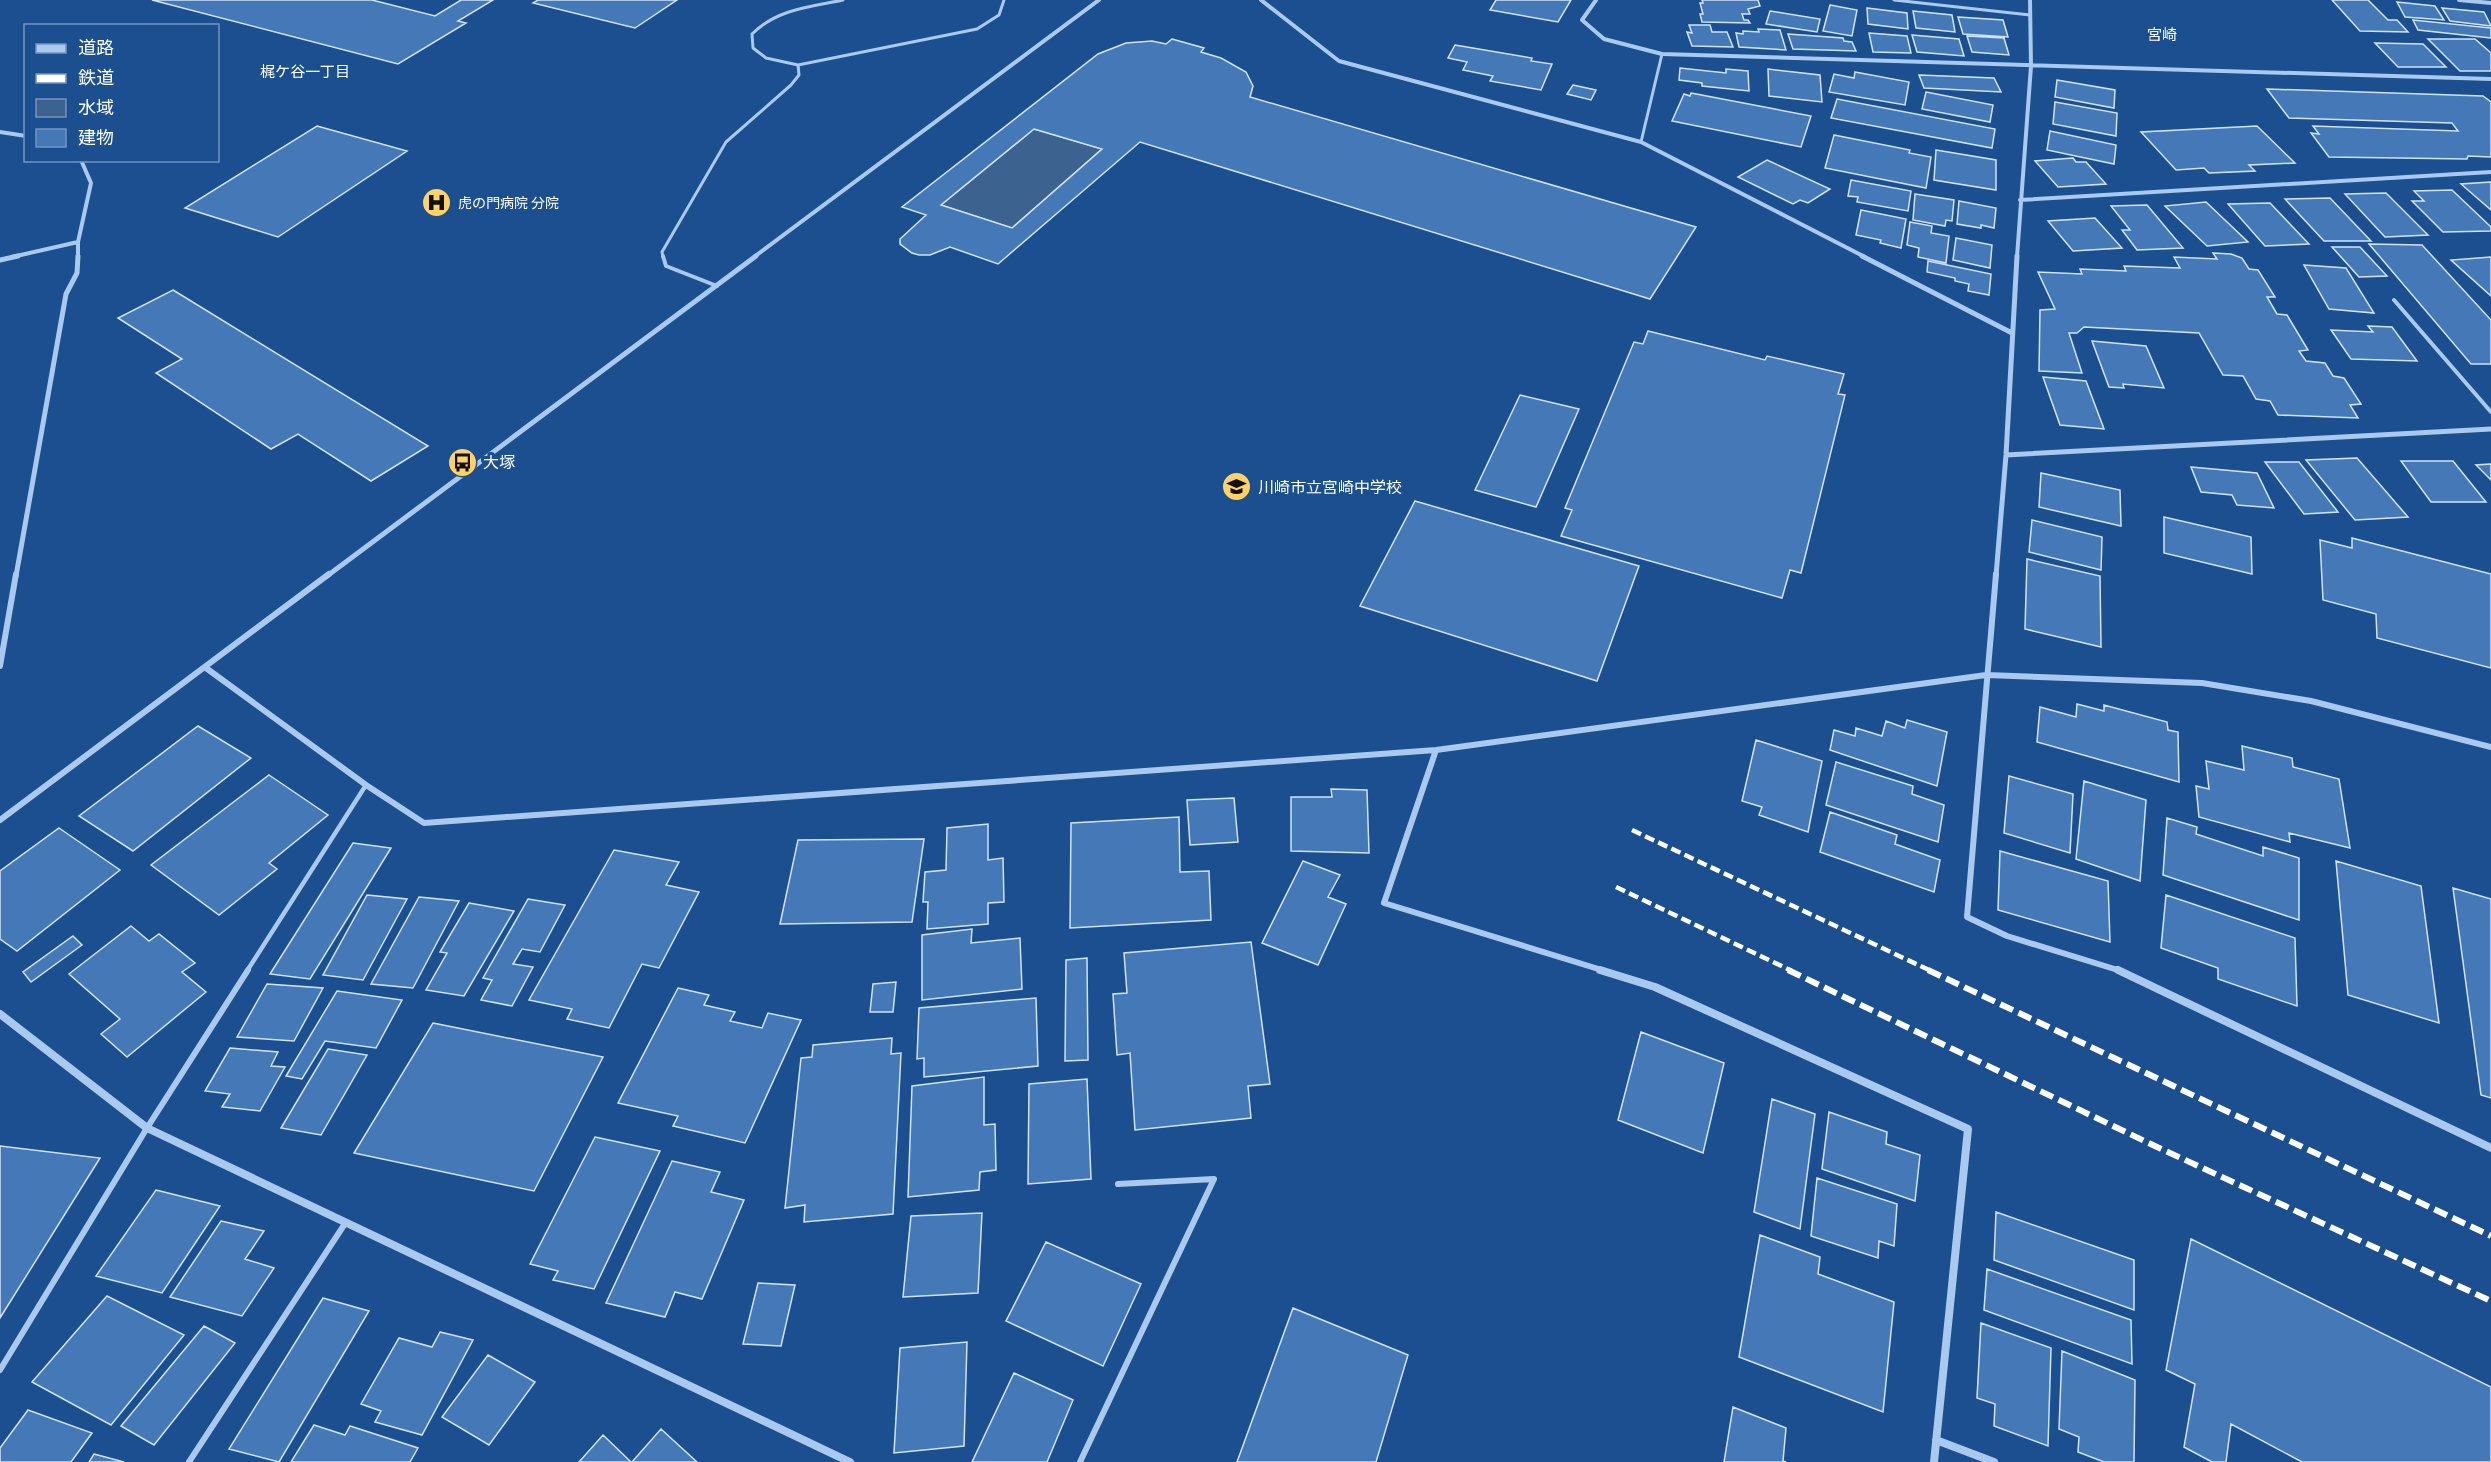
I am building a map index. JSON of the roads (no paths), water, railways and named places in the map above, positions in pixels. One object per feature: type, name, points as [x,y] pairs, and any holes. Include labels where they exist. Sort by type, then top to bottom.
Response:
[{"type":"street","points":[[0,820],[1099,0]]},
{"type":"street","points":[[1261,0],[1339,61],[1641,142],[2012,333]]},
{"type":"street","points":[[1596,0],[1582,20],[1604,39],[1662,54],[2491,79]]},
{"type":"street","points":[[2030,0],[2031,66],[2020,201],[2006,455],[1967,917],[2007,936],[2116,969],[2491,1148]]},
{"type":"street","points":[[2459,0],[2491,3]]},
{"type":"street","points":[[0,132],[24,136]]},
{"type":"street","points":[[0,666],[66,294],[77,273],[78,242],[91,183],[82,162]]},
{"type":"street","points":[[2020,201],[2491,172]]},
{"type":"street","points":[[0,261],[78,242]]},
{"type":"street","points":[[2006,455],[2491,429]]},
{"type":"street","points":[[206,668],[366,785],[424,823],[1436,750],[1986,675],[2202,683],[2311,701],[2491,747]]},
{"type":"street","points":[[1436,750],[1384,903],[1655,987],[1968,1129],[1934,1462]]},
{"type":"street","points":[[0,1014],[147,1128],[850,1462]]},
{"type":"street","points":[[1936,1440],[1994,1462]]},
{"type":"lane","points":[[843,0],[783,12],[762,22],[752,34],[753,48],[766,58],[798,65],[977,29],[992,22],[1002,12],[1004,0]]},
{"type":"lane","points":[[1894,0],[2030,15]]},
{"type":"lane","points":[[1641,142],[1662,54]]},
{"type":"lane","points":[[717,286],[666,267],[662,252],[726,142],[791,85],[799,75],[798,65]]},
{"type":"lane","points":[[2394,300],[2491,412]]},
{"type":"lane","points":[[0,1370],[147,1128],[366,785]]},
{"type":"lane","points":[[1080,1462],[1214,1179],[1118,1184]]},
{"type":"lane","points":[[189,1462],[346,1222]]},
{"type":"water","points":[[1034,129],[1102,149],[1012,228],[941,205]]},
{"type":"railway","points":[[1632,830],[1931,971]]},
{"type":"railway","points":[[1616,887],[1792,971]]},
{"type":"railway","points":[[1788,970],[2157,1147],[2491,1301]]},
{"type":"railway","points":[[1928,970],[2491,1236]]},
{"type":"place","name":"虎の門病院 分院","points":[[437,203]]},
{"type":"place","name":"大塚","points":[[462,462]]},
{"type":"place","name":"川崎市立宮崎中学校","points":[[1237,487]]},
{"type":"district","name":"宮崎","points":[[2162,35]]},
{"type":"district","name":"梶ケ谷一丁目","points":[[305,72]]}]
